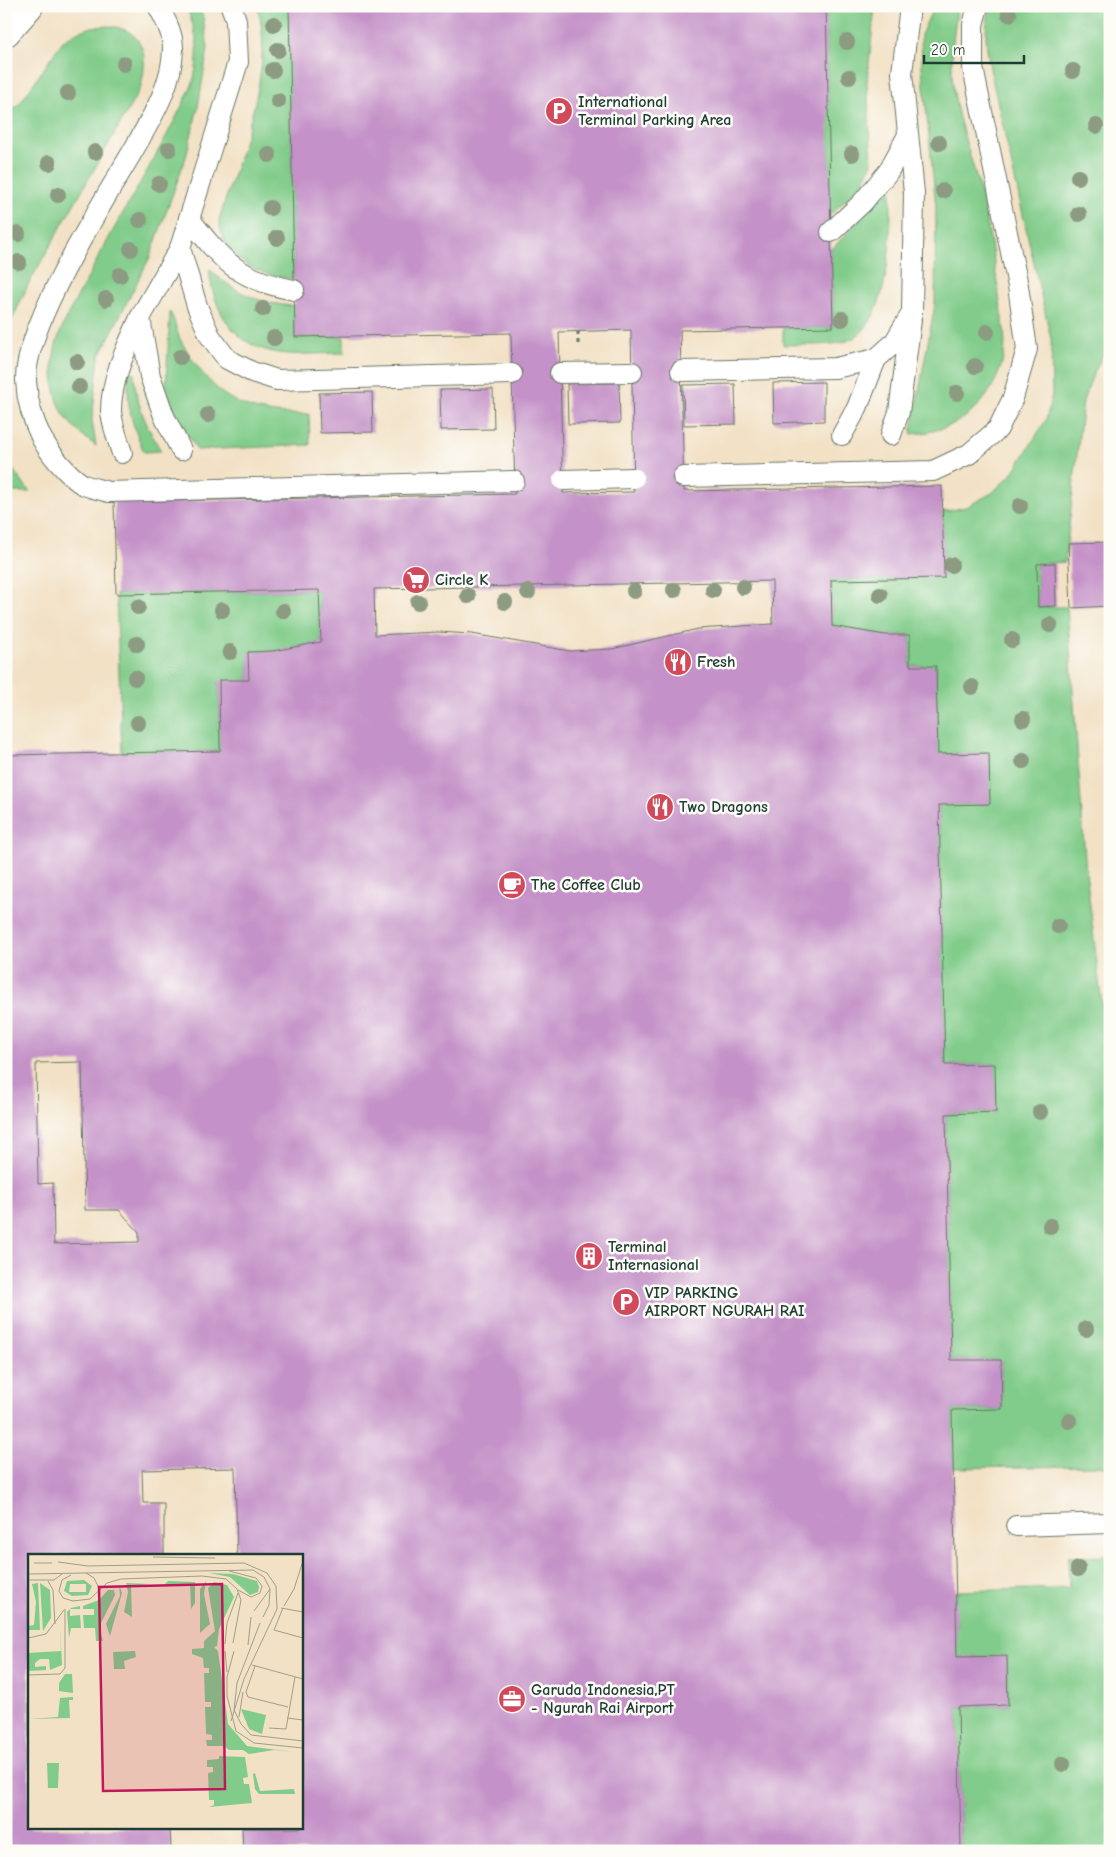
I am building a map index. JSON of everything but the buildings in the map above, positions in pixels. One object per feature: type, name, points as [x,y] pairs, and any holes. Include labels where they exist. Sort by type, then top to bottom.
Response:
[{"type":"street","points":[[7,28],[29,6]]},
{"type":"lane","points":[[158,6],[169,26],[173,47],[170,74],[150,121],[79,245],[41,322],[32,346],[26,380],[33,422],[47,447],[83,484],[108,492],[514,481]]},
{"type":"lane","points":[[122,453],[111,413],[113,389],[122,359],[140,318],[180,248],[190,218],[238,62],[236,20],[231,6]]},
{"type":"lane","points":[[891,434],[900,412],[912,313],[914,193],[902,73],[910,6]]},
{"type":"lane","points":[[683,477],[933,471],[969,454],[998,429],[1013,398],[1026,349],[1018,286],[973,68],[973,25],[978,6]]},
{"type":"lane","points":[[830,232],[862,204],[888,172],[908,135]]},
{"type":"lane","points":[[190,218],[215,251],[235,269],[258,281],[294,290]]},
{"type":"lane","points":[[180,248],[197,306],[210,336],[227,359],[252,372],[277,380],[512,374]]},
{"type":"lane","points":[[681,371],[835,368],[876,358],[894,343],[912,313]]},
{"type":"lane","points":[[140,318],[150,376],[164,416],[181,450]]},
{"type":"lane","points":[[842,435],[857,408],[876,358]]},
{"type":"lane","points":[[560,374],[632,372]]},
{"type":"lane","points":[[563,480],[634,478]]},
{"type":"lane","points":[[1016,1526],[1110,1523]]},
{"type":"green space","points":[[186,6],[198,6],[203,17],[208,48],[198,107],[186,157],[150,257],[99,357],[92,420],[96,446],[71,424],[60,408],[54,387],[53,362],[55,349],[58,337],[69,313],[192,85],[197,64],[197,45]]},
{"type":"green space","points":[[257,6],[289,6],[294,279],[268,274],[256,270],[245,263],[227,246],[219,220],[244,142],[259,85],[262,30]]},
{"type":"green space","points":[[826,6],[875,6],[867,82],[872,163],[863,183],[830,215]]},
{"type":"green space","points":[[934,6],[958,6],[952,55],[954,92],[958,115],[986,219],[1004,325],[1005,348],[996,379],[980,404],[957,422],[928,432],[911,434],[935,304],[936,207],[922,67],[921,35]]},
{"type":"green space","points":[[992,6],[1110,6],[1110,340],[1083,401],[1065,562],[1037,564],[1038,607],[1067,607],[1086,872],[1110,1073],[1110,1468],[1096,1466],[953,1468],[952,1410],[1002,1409],[1001,1360],[951,1360],[946,1114],[996,1112],[995,1064],[945,1065],[939,805],[990,804],[989,753],[938,754],[936,666],[910,666],[910,635],[885,635],[832,626],[831,580],[944,577],[942,512],[966,507],[992,493],[1013,473],[1046,420],[1052,395],[1051,339],[990,69],[986,29]]},
{"type":"green space","points":[[109,26],[131,33],[142,47],[144,67],[140,89],[29,283],[6,333],[6,115],[21,102],[62,42],[77,32],[92,27]]},
{"type":"green space","points":[[891,187],[891,225],[886,272],[881,295],[873,316],[862,331],[847,341],[824,345],[783,345],[783,328],[833,327],[831,250]]},
{"type":"green space","points":[[209,269],[228,285],[249,296],[270,303],[295,306],[295,337],[344,337],[344,353],[287,354],[263,349],[250,343],[238,335],[221,312],[215,299]]},
{"type":"green space","points":[[170,312],[181,341],[193,361],[218,390],[232,400],[248,407],[286,414],[309,414],[310,445],[197,450],[174,410],[166,385]]},
{"type":"green space","points":[[130,371],[134,372],[142,413],[161,451],[144,452],[140,442],[130,412],[128,382]]},
{"type":"green space","points":[[6,461],[30,492],[6,492]]},
{"type":"green space","points":[[319,590],[321,642],[273,651],[249,652],[249,680],[219,681],[220,751],[122,752],[116,594]]},
{"type":"green space","points":[[1110,1556],[1110,1851],[961,1851],[958,1707],[1008,1705],[1007,1656],[957,1657],[955,1591],[1069,1588],[1068,1557]]},
{"type":"place","name":"International Terminal Parking Area","points":[[559,111]]},
{"type":"place","name":"Circle K","points":[[416,580]]},
{"type":"place","name":"Fresh","points":[[678,662]]},
{"type":"place","name":"Two Dragons","points":[[660,807]]},
{"type":"place","name":"The Coffee Club","points":[[512,885]]},
{"type":"place","name":"Terminal Internasional","points":[[589,1256]]},
{"type":"place","name":"VIP PARKING AIRPORT NGURAH RAI","points":[[626,1302]]},
{"type":"place","name":"Garuda Indonesia,PT - Ngurah Rai Airport","points":[[512,1699]]}]
